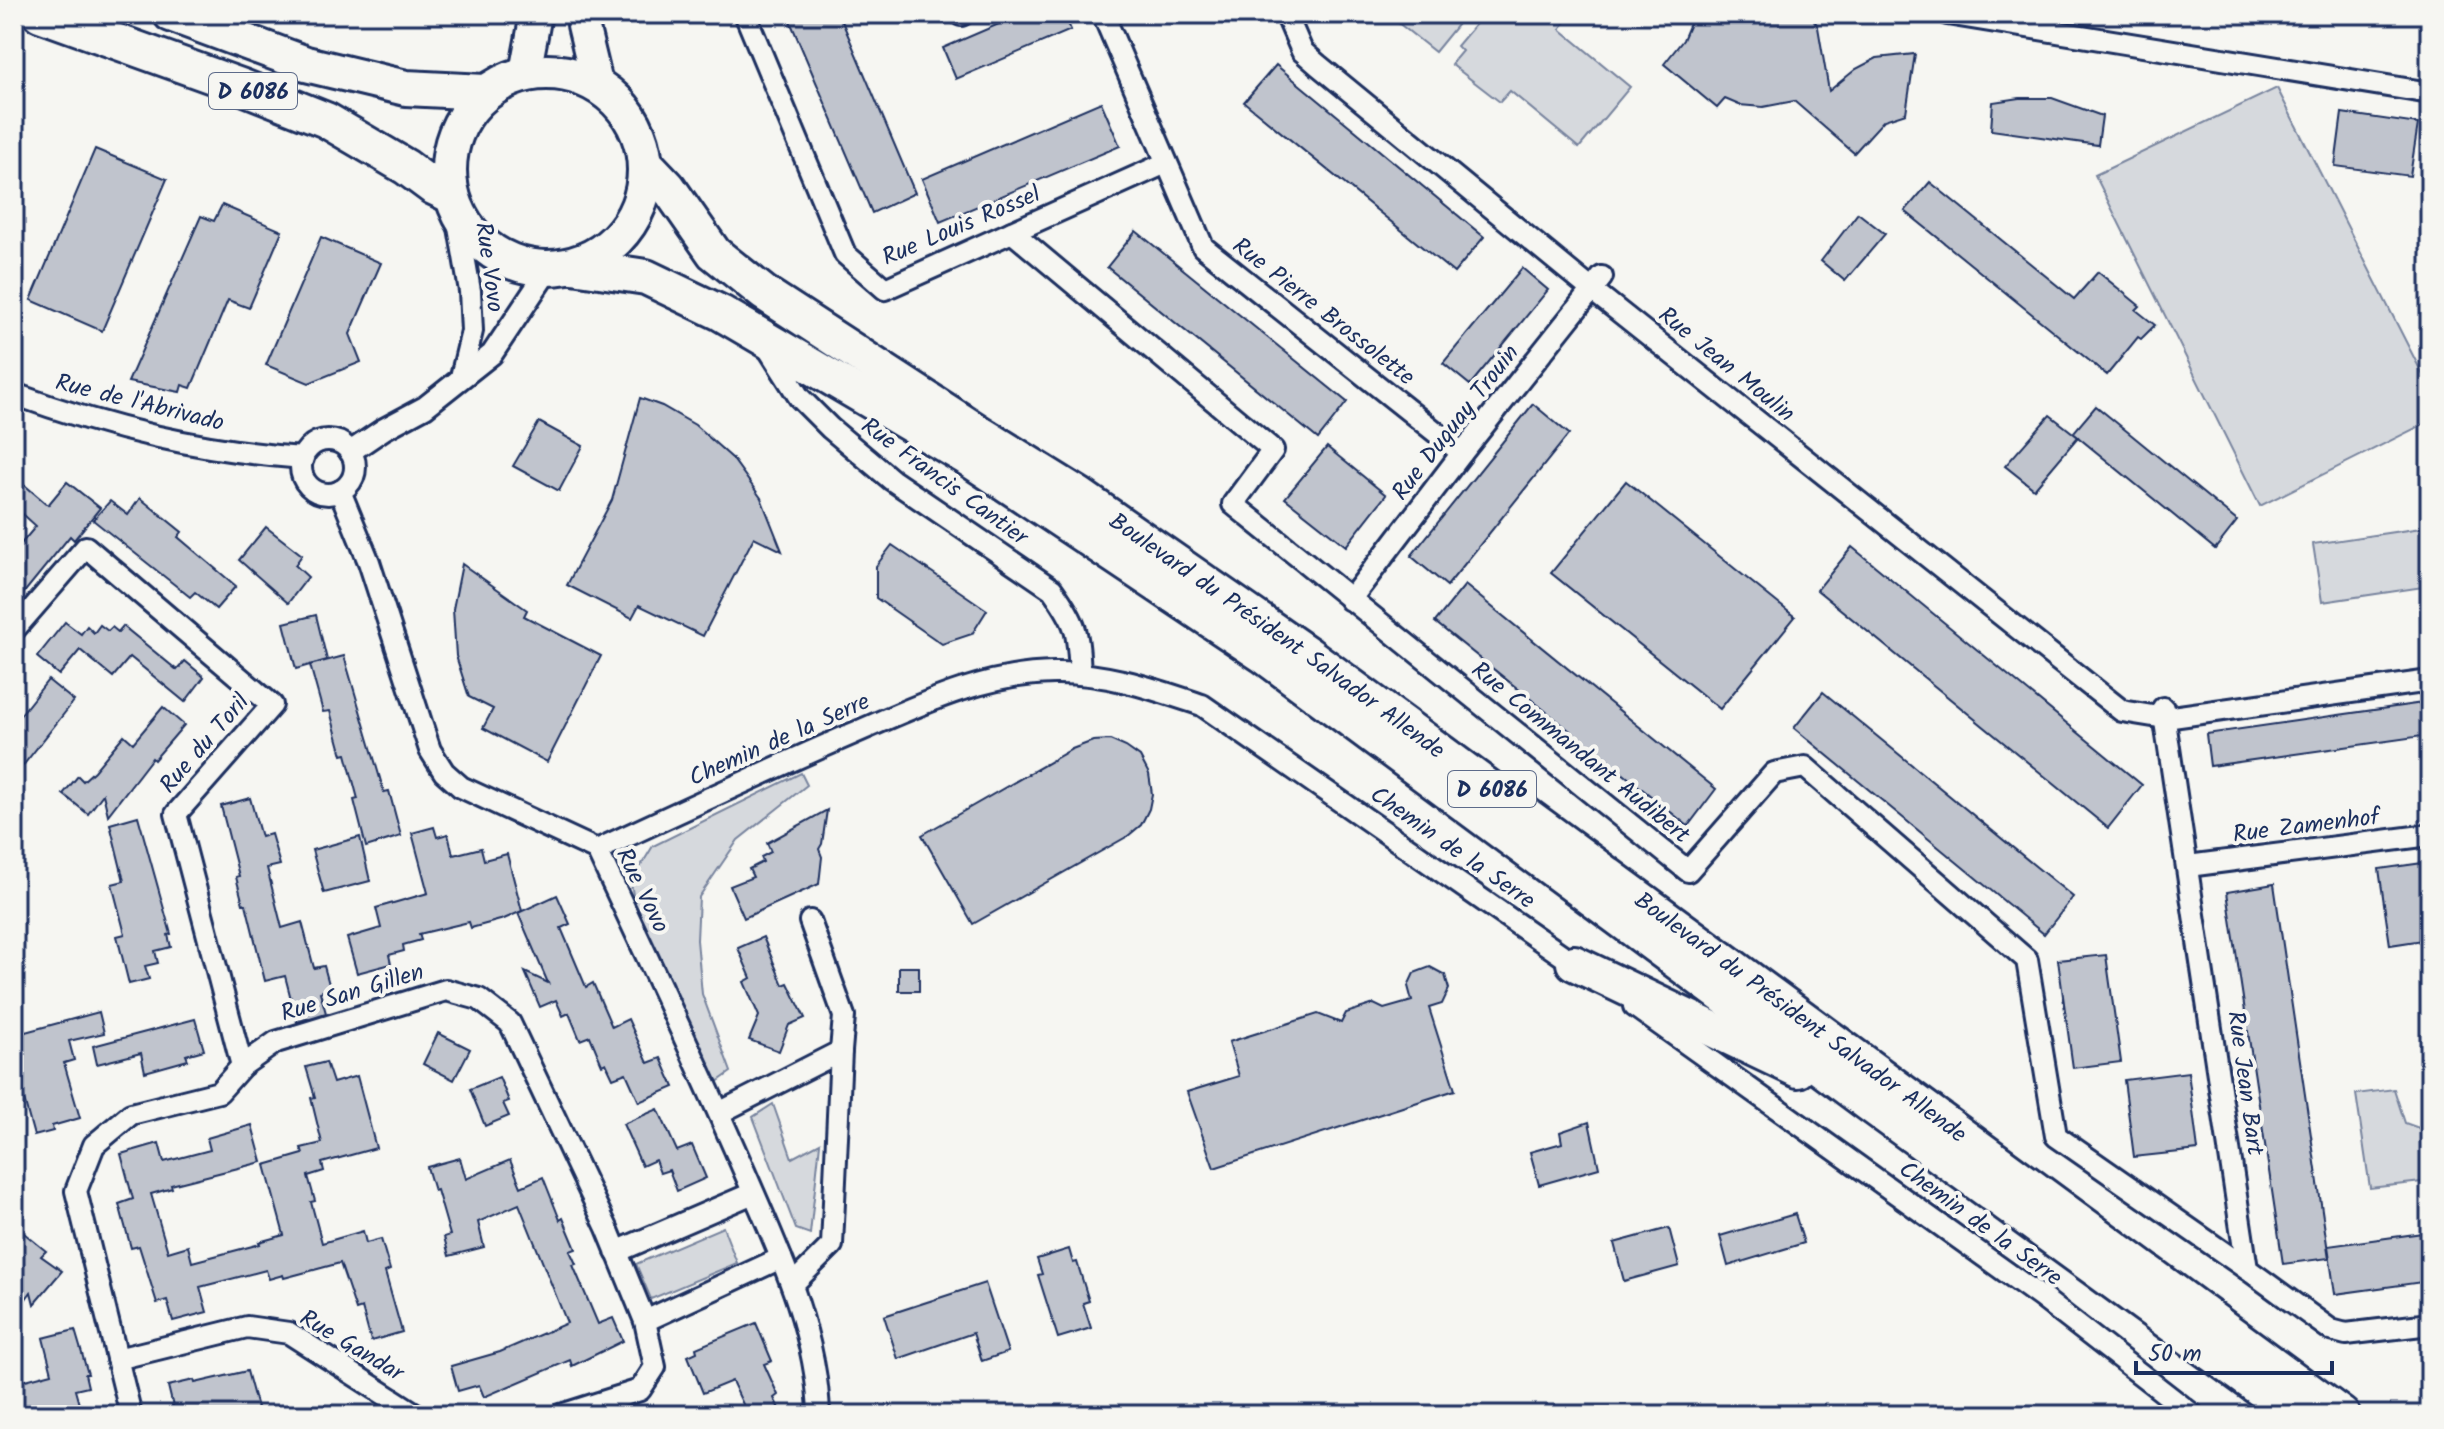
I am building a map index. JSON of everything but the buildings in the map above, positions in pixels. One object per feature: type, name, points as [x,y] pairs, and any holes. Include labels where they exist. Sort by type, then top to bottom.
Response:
[{"type":"main road","name":"D 6086","points":[[40,14],[326,120],[406,167],[454,203]]},
{"type":"main road","name":"D 6086","points":[[171,14],[306,64],[406,88],[485,92]]},
{"type":"main road","points":[[525,73],[536,14]]},
{"type":"main road","points":[[584,14],[583,25],[597,83]]},
{"type":"main road","points":[[562,71],[597,83],[623,104],[640,132],[647,165],[639,209],[613,245],[561,268],[511,262],[478,241],[454,203],[449,158],[460,122],[485,92],[503,80],[525,73],[562,71]]},
{"type":"main road","name":"Boulevard du Président Salvador Allende","points":[[647,165],[668,187],[714,253],[764,293],[1079,495],[1309,655],[2342,1415]]},
{"type":"main road","name":"Boulevard du Président Salvador Allende","points":[[561,268],[646,277],[759,334],[966,457],[1263,655],[1869,1104],[2296,1415]]},
{"type":"main road","points":[[1574,963],[1869,1104]]},
{"type":"street","name":"Rue Louis Rossel","points":[[745,14],[845,254],[885,289],[1166,163]]},
{"type":"street","name":"Rue Pierre Brossolette","points":[[1103,14],[1203,247],[1462,453]]},
{"type":"street","name":"Rue Jean Moulin","points":[[1286,14],[1302,51],[1597,284],[2122,711],[2163,711],[2430,681]]},
{"type":"street","points":[[1947,14],[2430,93]]},
{"type":"street","name":"Rue Vovo","points":[[454,203],[470,291],[472,331],[461,377]]},
{"type":"street","name":"Rue Commandant Audibert","points":[[1012,232],[1273,450],[1233,504],[1688,871],[1774,773],[1805,767],[2027,960],[2056,1136],[2247,1269]]},
{"type":"street","name":"Rue Vovo","points":[[350,452],[425,407],[492,354],[561,268]]},
{"type":"street","name":"Rue Duguay Trouin","points":[[1350,600],[1597,284]]},
{"type":"street","name":"Rue Francis Cantier","points":[[759,334],[799,397],[830,428],[892,480],[1052,589],[1068,611],[1078,633],[1080,674]]},
{"type":"street","name":"Rue de l'Abrivado","points":[[14,394],[81,419],[173,442],[303,458]]},
{"type":"street","points":[[320,441],[337,442],[350,452],[354,469],[352,478],[340,491],[322,494],[314,490],[303,476],[303,458],[320,441]]},
{"type":"street","name":"Rue Vovo","points":[[340,491],[369,562],[430,750],[444,772],[461,787],[597,850],[719,1113],[792,1285],[819,1389],[819,1415]]},
{"type":"street","name":"Rue du Toril","points":[[14,630],[86,547],[272,705],[176,814],[242,1066]]},
{"type":"street","name":"Chemin de la Serre","points":[[597,850],[945,694],[1000,678],[1080,674],[1140,684],[1202,705],[1574,963],[2041,1297],[2193,1415]]},
{"type":"street","name":"Rue Jean Bart","points":[[2163,711],[2247,1269]]},
{"type":"street","name":"Rue Zamenhof","points":[[2188,866],[2430,835]]},
{"type":"street","points":[[792,1285],[832,1245],[844,1016],[810,921]]},
{"type":"street","name":"Rue San Gillen","points":[[131,1415],[76,1191],[94,1145],[131,1114],[219,1092],[242,1066],[276,1042],[446,990],[479,999],[510,1023],[616,1252]]},
{"type":"street","points":[[719,1113],[841,1051]]},
{"type":"street","points":[[561,1415],[640,1390],[655,1367],[645,1321],[616,1252],[753,1193]]},
{"type":"street","points":[[645,1321],[781,1258]]},
{"type":"street","points":[[2247,1269],[2331,1330],[2346,1334],[2430,1324]]},
{"type":"street","name":"Rue Gandar","points":[[117,1359],[247,1327],[289,1333],[417,1415]]},
{"type":"shaded area","points":[[1387,14],[1466,14],[1435,52]]},
{"type":"shaded area","points":[[1484,14],[1566,14],[1569,17],[1560,29],[1630,87],[1579,148],[1510,91],[1500,102],[1451,64],[1462,51],[1457,46]]},
{"type":"shaded area","points":[[2277,88],[2430,389],[2430,421],[2260,506],[2095,175]]},
{"type":"shaded area","points":[[2428,527],[2430,586],[2322,602],[2313,544]]},
{"type":"shaded area","points":[[801,773],[807,785],[738,840],[699,897],[697,940],[702,994],[731,1072],[717,1082],[636,916],[631,882],[653,846]]},
{"type":"shaded area","points":[[2394,1089],[2405,1123],[2430,1132],[2430,1181],[2370,1188],[2356,1094]]},
{"type":"shaded area","points":[[773,1104],[792,1158],[820,1143],[810,1234],[796,1229],[753,1117]]},
{"type":"shaded area","points":[[723,1227],[737,1263],[651,1299],[636,1264]]}]
